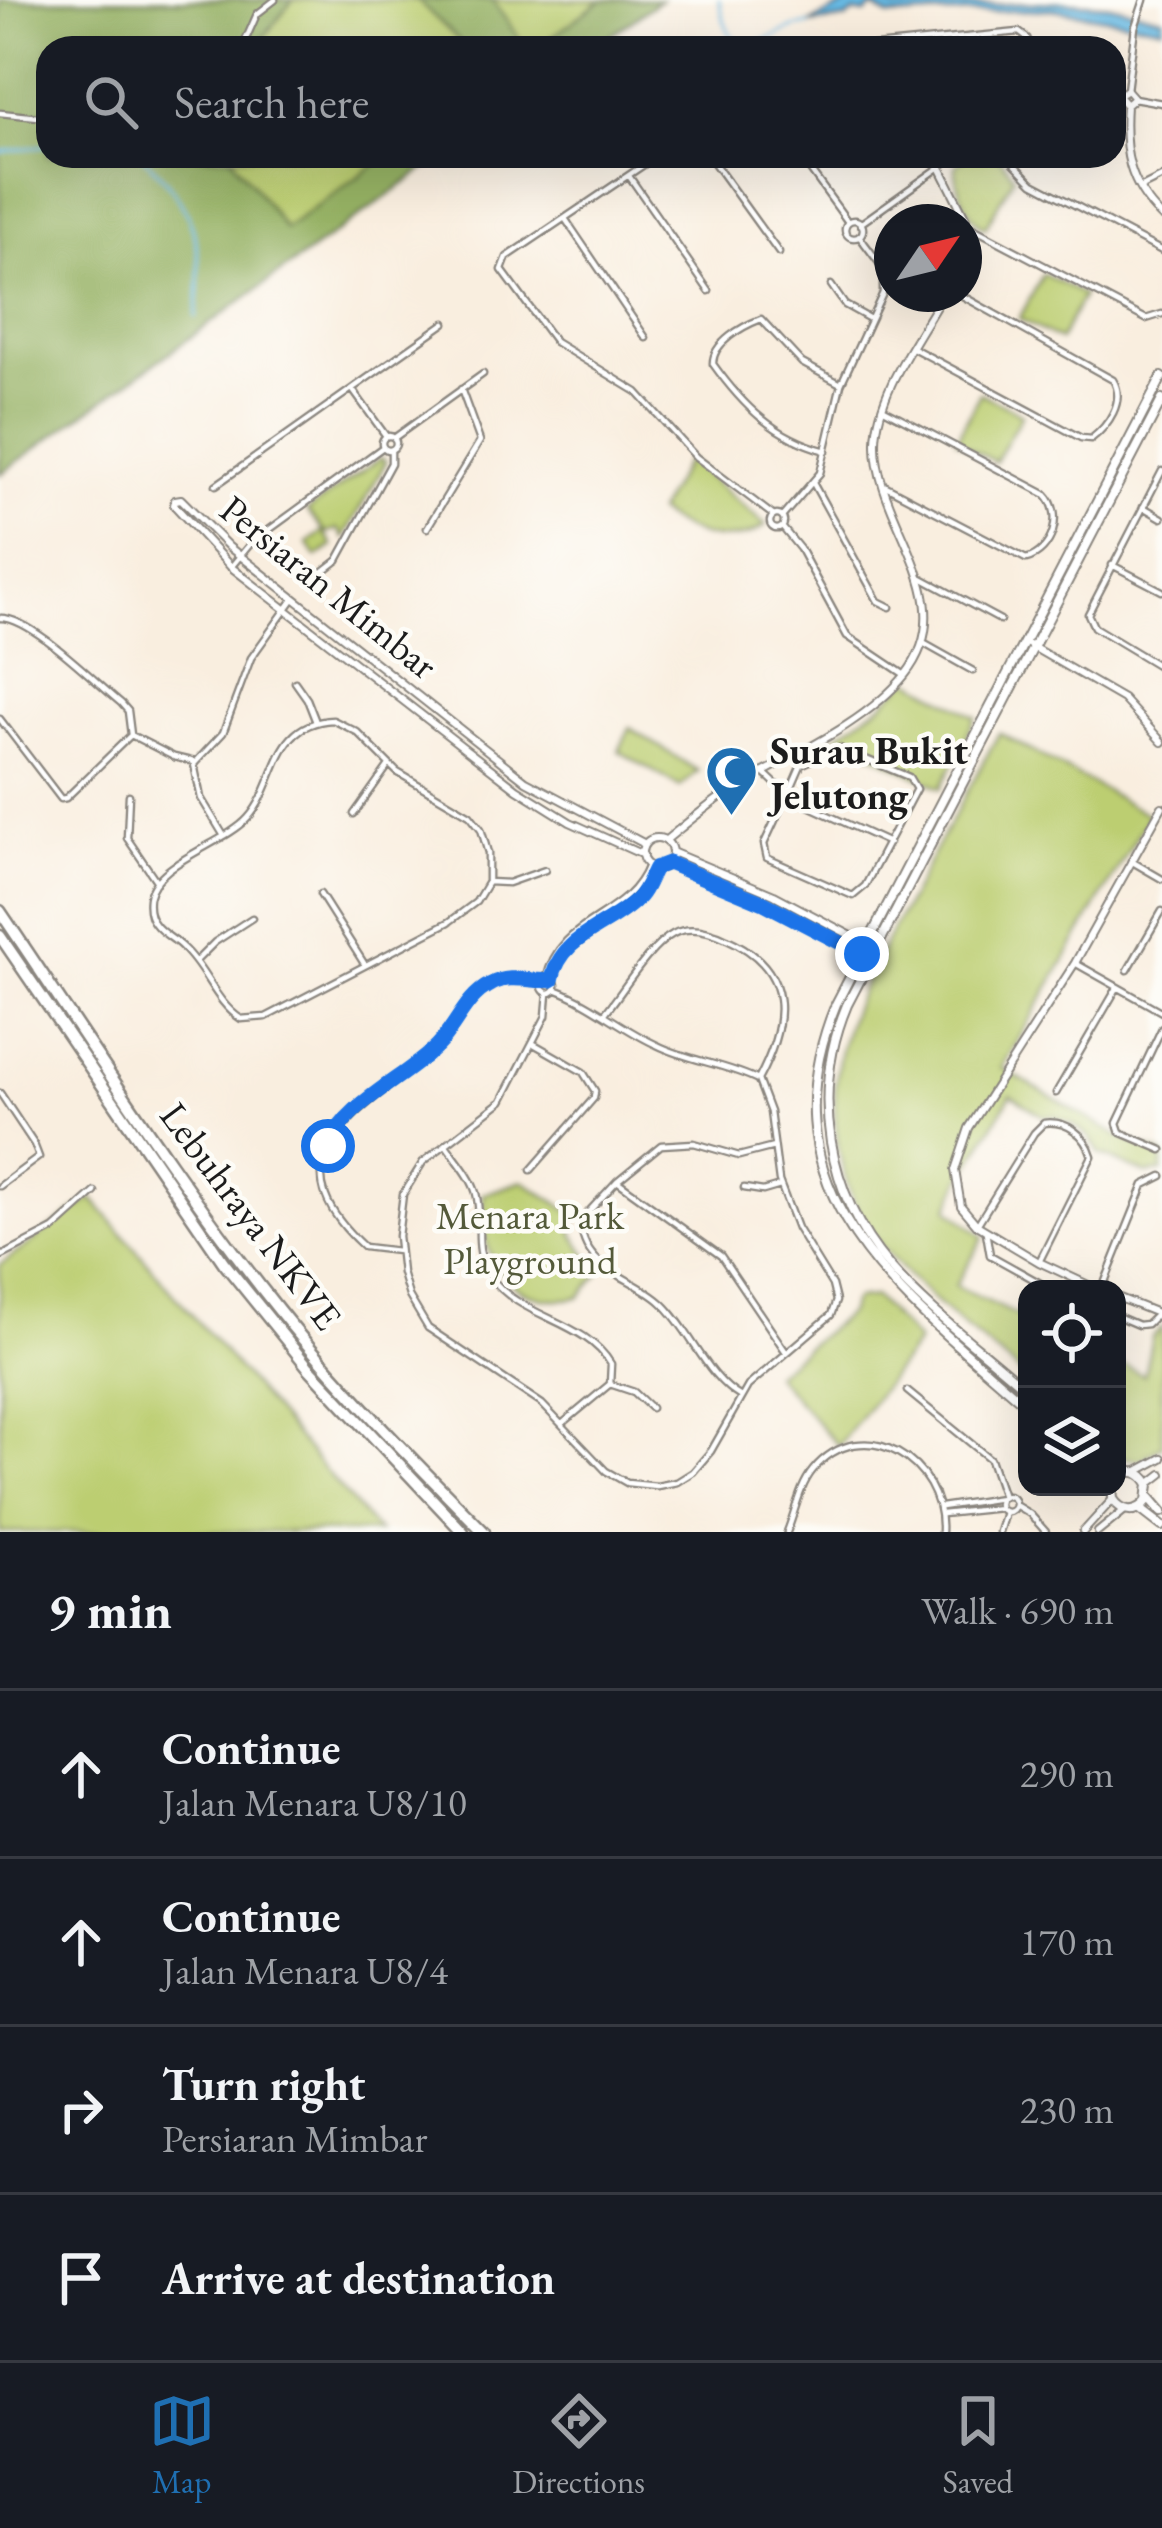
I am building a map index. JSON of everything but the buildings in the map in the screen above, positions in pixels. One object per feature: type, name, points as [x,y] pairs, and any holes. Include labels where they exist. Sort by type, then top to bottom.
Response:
[{"type":"highway","name":"Lebuhraya NKVE","points":[[0,910],[178,1176],[281,1312],[383,1429],[484,1532]]},
{"type":"highway","points":[[0,936],[224,1263],[308,1367],[463,1532]]},
{"type":"main road","points":[[1018,1398],[878,1270],[844,1221],[826,1178],[815,1112],[818,1065],[830,1021],[1029,644],[1162,377]]},
{"type":"main road","points":[[1029,644],[1162,400]]},
{"type":"main road","points":[[866,957],[842,1016],[830,1063],[827,1121],[840,1180],[856,1218],[892,1270],[1025,1388]]},
{"type":"main road","points":[[1126,1473],[1136,1472],[1149,1484],[1150,1496],[1162,1512]]},
{"type":"main road","points":[[1113,1496],[1125,1510],[1140,1508],[1150,1496]]},
{"type":"main road","points":[[1140,1508],[1162,1526]]},
{"type":"street","points":[[247,36],[257,14],[275,0]]},
{"type":"street","points":[[1143,1],[1127,90],[1134,98],[1162,103]]},
{"type":"street","points":[[989,36],[1019,32],[1025,36]]},
{"type":"street","points":[[1126,105],[1134,98]]},
{"type":"street","points":[[0,113],[36,117]]},
{"type":"street","points":[[1126,156],[1137,186],[1162,217]]},
{"type":"street","points":[[640,168],[503,261],[502,270],[555,342],[637,392],[696,457],[778,517],[847,636],[905,675]]},
{"type":"street","points":[[718,168],[779,253]]},
{"type":"street","points":[[809,168],[848,222],[847,234],[859,236]]},
{"type":"street","points":[[848,222],[860,224],[939,168]]},
{"type":"street","points":[[941,168],[961,204]]},
{"type":"street","points":[[1019,168],[1033,183],[1162,251]]},
{"type":"street","points":[[629,176],[710,290]]},
{"type":"street","points":[[1137,186],[1161,178]]},
{"type":"street","points":[[566,220],[646,338]]},
{"type":"street","points":[[860,224],[859,236],[874,256]]},
{"type":"street","points":[[982,233],[1147,319],[1162,314]]},
{"type":"street","points":[[831,284],[845,304],[870,319]]},
{"type":"street","points":[[913,348],[1081,438],[1096,436],[1119,400],[1113,380],[982,307]]},
{"type":"street","points":[[782,527],[771,525],[813,483],[842,384],[874,311]]},
{"type":"street","points":[[652,866],[643,855],[652,838],[666,840],[707,806],[862,713],[905,675],[922,644],[928,612],[920,577],[876,445],[884,409],[933,312]]},
{"type":"street","points":[[826,451],[789,439],[748,409],[713,364],[712,355],[761,319],[802,363],[842,384]]},
{"type":"street","points":[[216,485],[445,323]]},
{"type":"street","points":[[232,567],[251,543],[383,447],[390,437],[483,374]]},
{"type":"street","points":[[316,577],[338,560],[397,444],[352,388]]},
{"type":"street","points":[[427,528],[480,441],[461,389]]},
{"type":"street","points":[[884,409],[1049,498],[1058,515],[1036,556],[1020,558],[886,486]]},
{"type":"street","points":[[383,447],[391,451]]},
{"type":"street","points":[[1162,471],[1088,619],[1162,668]]},
{"type":"street","points":[[813,483],[878,601],[890,607]]},
{"type":"street","name":"Persiaran Mimbar","points":[[643,855],[569,822],[518,789],[232,567],[194,530],[176,507],[176,500],[240,556],[526,781],[645,844]]},
{"type":"street","points":[[1143,507],[1162,518]]},
{"type":"street","points":[[1112,565],[1162,591]]},
{"type":"street","points":[[920,577],[1000,620]]},
{"type":"street","points":[[195,762],[226,728],[251,658],[294,597]]},
{"type":"street","points":[[0,618],[14,619],[34,632],[121,703],[128,711],[131,735]]},
{"type":"street","points":[[922,644],[973,671]]},
{"type":"street","points":[[1029,644],[1132,706],[1162,742]]},
{"type":"street","points":[[295,682],[308,699],[316,722]]},
{"type":"street","points":[[0,719],[54,795],[63,800],[131,735]]},
{"type":"street","points":[[333,720],[374,746],[389,765],[474,819],[485,841],[488,882],[462,914],[266,1017],[246,1021],[231,1012],[196,961],[152,920],[148,903],[157,882],[252,813],[289,740],[302,728],[333,720]]},
{"type":"street","points":[[131,735],[195,762]]},
{"type":"street","points":[[764,772],[782,790],[784,801],[764,844],[767,858],[844,895],[862,891],[916,792],[909,777],[839,748],[801,765],[791,788],[794,799]]},
{"type":"street","points":[[195,762],[201,798],[224,836]]},
{"type":"street","points":[[354,814],[389,765]]},
{"type":"street","points":[[782,790],[791,788]]},
{"type":"street","points":[[129,795],[127,838],[157,882]]},
{"type":"street","points":[[784,801],[794,799],[889,843]]},
{"type":"street","points":[[1080,1280],[977,1225],[961,1206],[955,1187],[957,1154],[1075,963],[1162,807]]},
{"type":"street","points":[[666,840],[672,851],[774,895],[872,946]]},
{"type":"street","points":[[668,863],[672,851]]},
{"type":"street","points":[[1131,861],[1162,879]]},
{"type":"street","points":[[652,866],[668,863],[764,903],[866,957]]},
{"type":"street","points":[[547,981],[567,949],[638,899],[652,866]]},
{"type":"street","points":[[488,882],[508,883],[545,870]]},
{"type":"street","points":[[320,894],[365,965]]},
{"type":"street","points":[[1128,970],[1162,911]]},
{"type":"street","points":[[196,961],[252,918]]},
{"type":"street","points":[[547,981],[552,991],[546,1016],[502,1101],[417,1168],[407,1184],[399,1215],[398,1251],[409,1296],[428,1328],[521,1388],[619,1479],[637,1485],[666,1485],[685,1478],[705,1460],[761,1371],[820,1328],[836,1301],[832,1285],[796,1228],[780,1186],[770,1112],[758,1079],[777,1030],[780,1008],[776,980],[767,965],[750,950],[696,929],[669,936],[606,1012]]},
{"type":"street","points":[[1075,963],[1162,1012]]},
{"type":"street","points":[[398,1251],[364,1247],[333,1209],[324,1178],[332,1137],[354,1113],[440,1043],[485,987],[507,979],[547,981]]},
{"type":"street","points":[[547,981],[552,991],[606,1012],[661,1048],[758,1079]]},
{"type":"street","points":[[1056,1093],[1117,988]]},
{"type":"street","points":[[1162,1028],[1118,1123],[1120,1132],[1162,1150]]},
{"type":"street","points":[[531,1170],[594,1098],[595,1091],[583,1072],[534,1044]]},
{"type":"street","points":[[0,1093],[39,1156],[0,1186]]},
{"type":"street","points":[[977,1225],[1034,1132],[1051,1121],[1065,1125],[1088,1143],[1092,1156],[1040,1262]]},
{"type":"street","points":[[742,1397],[727,1387],[665,1305],[598,1263],[588,1250],[581,1220],[646,1154],[669,1143],[694,1143],[739,1156],[774,1147]]},
{"type":"street","points":[[446,1144],[475,1189],[478,1249],[490,1276],[518,1301],[591,1339],[611,1364],[610,1384],[562,1424]]},
{"type":"street","points":[[1104,1280],[1144,1186],[1162,1177]]},
{"type":"street","points":[[617,1181],[721,1256],[787,1352]]},
{"type":"street","points":[[744,1188],[763,1191],[780,1186]]},
{"type":"street","points":[[0,1257],[54,1229],[94,1192]]},
{"type":"street","points":[[986,1232],[989,1255],[1035,1280]]},
{"type":"street","points":[[1126,1301],[1159,1314],[1147,1324],[1126,1320]]},
{"type":"street","points":[[610,1384],[634,1392],[650,1408]]},
{"type":"street","points":[[907,1391],[990,1460],[1002,1498],[999,1532]]},
{"type":"street","points":[[787,1532],[808,1477],[819,1464],[848,1447],[872,1445],[901,1453],[922,1470],[941,1510],[941,1532]]},
{"type":"street","points":[[1136,1472],[1162,1458]]},
{"type":"street","points":[[1149,1484],[1162,1474]]},
{"type":"street","points":[[941,1510],[1012,1498],[1046,1532]]},
{"type":"street","points":[[1083,1532],[1113,1499]]},
{"type":"street","points":[[941,1510],[1002,1510],[1015,1504]]},
{"type":"street","points":[[1098,1532],[1125,1510]]},
{"type":"green space","points":[[0,0],[660,0],[610,36],[36,36],[36,168],[426,168],[0,474]]},
{"type":"green space","points":[[0,0],[293,0],[264,36],[36,36],[36,168],[240,168],[285,229],[370,168],[426,168],[0,474]]},
{"type":"green space","points":[[417,0],[492,0],[518,36],[454,36]]},
{"type":"green space","points":[[602,0],[660,0],[610,36],[553,36]]},
{"type":"green space","points":[[956,168],[1008,168],[1014,176],[985,228],[982,204],[963,201]]},
{"type":"green space","points":[[1043,274],[1083,295],[1060,340],[1019,319]]},
{"type":"green space","points":[[980,393],[1022,414],[995,462],[956,440]]},
{"type":"green space","points":[[381,458],[386,462],[344,538],[338,529],[325,533],[333,546],[317,557],[307,543],[324,531],[307,511]]},
{"type":"green space","points":[[687,460],[766,525],[725,539],[697,534],[657,512]]},
{"type":"green space","points":[[909,679],[976,717],[941,788],[836,736]]},
{"type":"green space","points":[[630,728],[698,771],[680,787],[619,751]]},
{"type":"green space","points":[[999,733],[1149,815],[1002,1068],[1120,1137],[1162,1154],[1162,1172],[1146,1174],[1100,1154],[1072,1124],[1043,1116],[1011,1095],[949,1209],[984,1237],[955,1286],[1018,1316],[1018,1371],[884,1250],[846,1181],[835,1114],[836,1080],[851,1017],[878,956]]},
{"type":"green space","name":"Menara Park Playground","points":[[523,1181],[577,1216],[573,1233],[599,1273],[580,1297],[552,1299],[527,1293],[506,1278],[490,1254],[483,1194]]},
{"type":"green space","points":[[92,1198],[379,1532],[0,1532],[0,1265]]},
{"type":"green space","points":[[874,1297],[918,1342],[838,1446],[774,1374],[848,1313],[854,1299]]},
{"type":"green space","points":[[1162,1327],[1162,1446],[1140,1460],[1126,1458],[1126,1367],[1144,1375],[1152,1337]]},
{"type":"water","points":[[856,0],[877,0],[895,9],[1061,2],[1109,5],[1162,17],[1162,27],[1052,9],[889,17],[873,7],[847,19],[808,24]]},
{"type":"waterway","points":[[719,0],[732,36]]},
{"type":"waterway","points":[[773,36],[809,24]]},
{"type":"waterway","points":[[0,152],[36,147]]},
{"type":"waterway","points":[[154,168],[174,192],[193,228],[199,268],[196,317]]},
{"type":"place","name":"Surau Bukit Jelutong","points":[[731,818]]},
{"type":"route","points":[[328,1146],[346,1120],[440,1043],[477,993],[507,979],[542,984],[552,980],[562,954],[638,899],[655,868],[668,863],[764,903],[862,954]]}]
